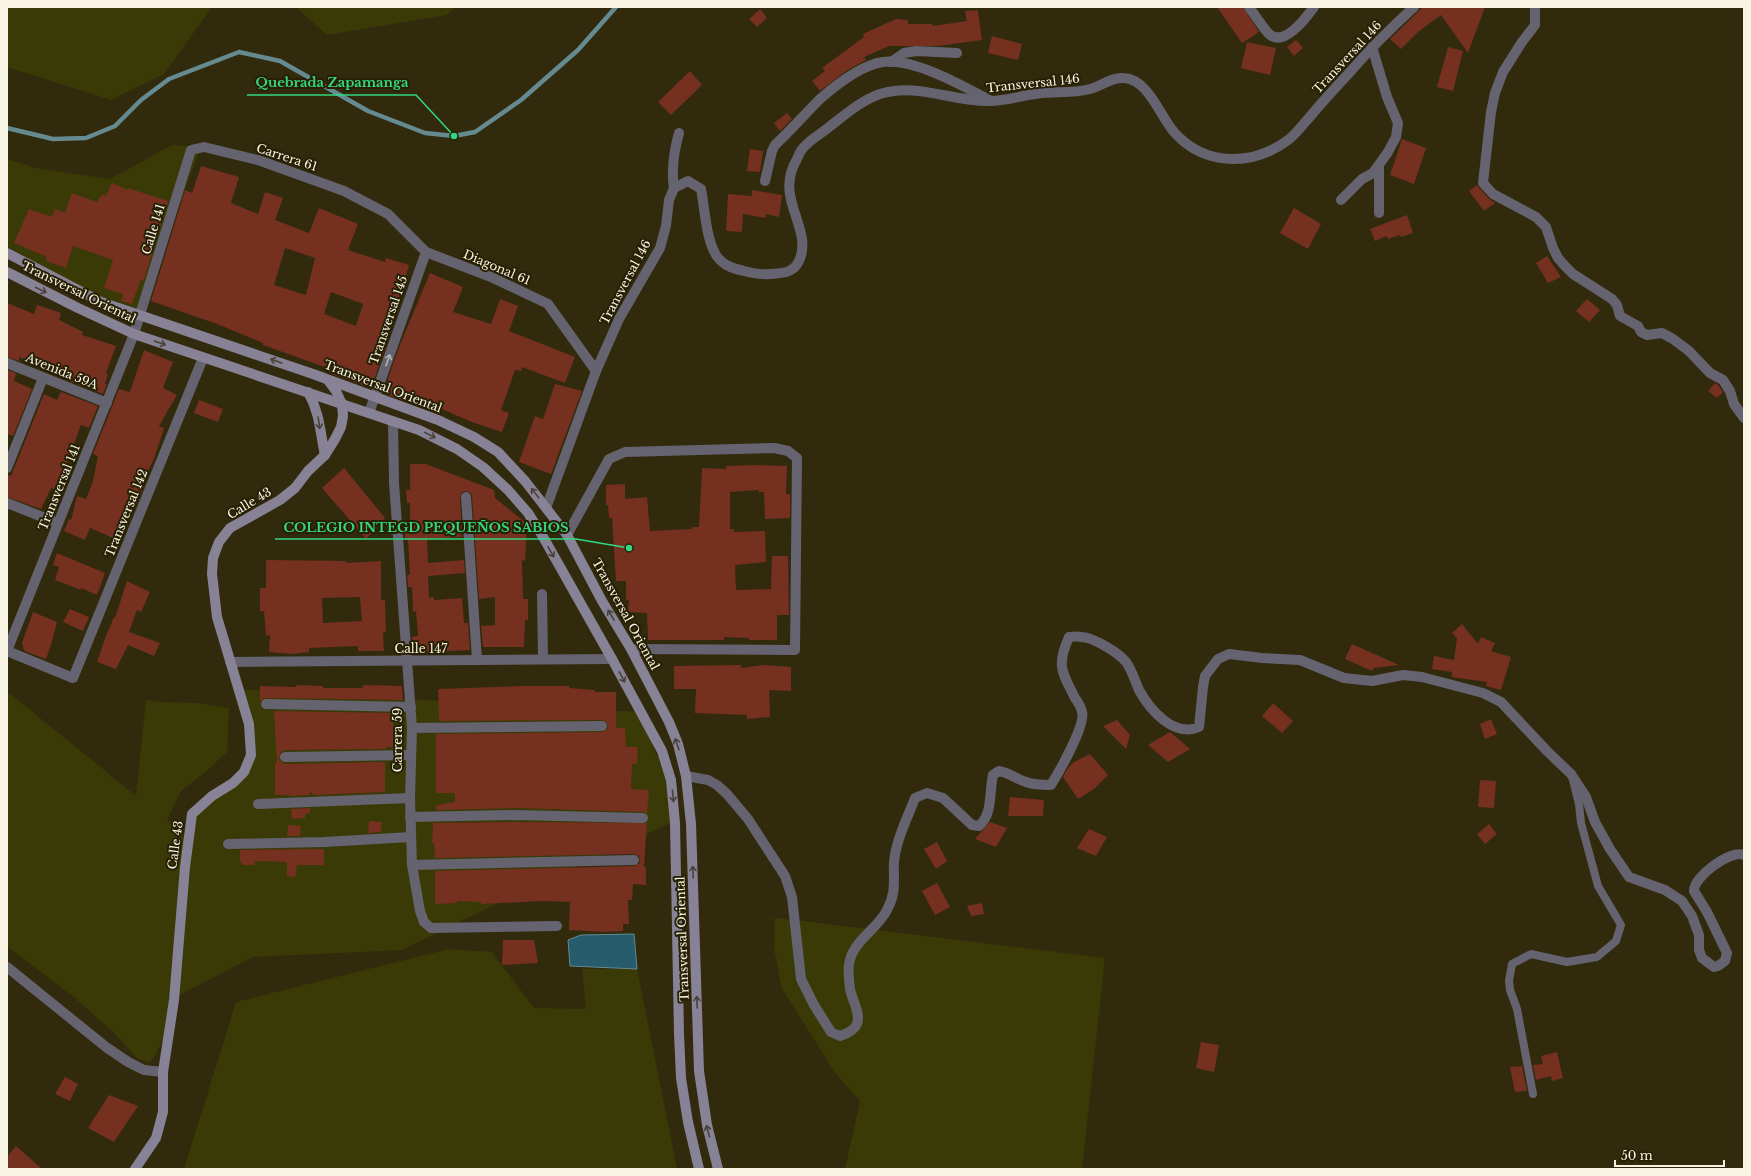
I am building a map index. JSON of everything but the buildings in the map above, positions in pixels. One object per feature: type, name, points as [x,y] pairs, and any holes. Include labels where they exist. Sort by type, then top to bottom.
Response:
[{"type":"main road","name":"Transversal Oriental","points":[[7,253],[100,302],[196,333],[327,379],[438,420],[474,437],[498,452],[525,481],[567,535],[602,601],[631,649],[669,722],[678,744],[686,776],[691,824],[699,1071],[707,1125],[718,1169]]},
{"type":"main road","name":"Transversal Oriental","points":[[7,272],[78,308],[134,334],[419,430],[457,449],[483,467],[508,490],[528,513],[612,659],[662,751],[671,780],[675,823],[681,1078],[688,1122],[699,1169]]},
{"type":"main road","name":"Calle 43","points":[[134,1169],[156,1138],[163,1112],[163,1072],[174,1000],[185,867],[192,814],[212,796],[233,783],[244,772],[251,755],[249,724],[217,618],[212,574],[213,558],[219,542],[230,528],[280,500],[295,488],[308,471],[325,455],[342,427],[343,416],[342,404],[336,391],[327,379]]},
{"type":"main road","points":[[308,392],[315,405],[320,420],[325,455]]},
{"type":"street","points":[[1249,7],[1268,34],[1275,38],[1283,37],[1302,24],[1314,7]]},
{"type":"street","name":"Transversal 146","points":[[546,508],[596,371],[619,318],[660,248],[666,226],[669,200],[674,188],[688,181],[701,189],[710,242],[720,261],[731,268],[763,275],[788,273],[798,264],[803,251],[800,228],[791,201],[788,179],[792,167],[803,147],[813,138],[860,104],[877,95],[896,90],[911,90],[957,99],[993,102],[1038,93],[1076,92],[1093,88],[1112,80],[1126,78],[1143,87],[1156,103],[1173,131],[1188,146],[1206,155],[1218,158],[1234,160],[1251,158],[1264,154],[1289,139],[1372,47],[1414,7]]},
{"type":"street","points":[[1535,7],[1535,25],[1503,72],[1495,93],[1491,112],[1482,183],[1493,194],[1536,216],[1546,227],[1550,241],[1558,258],[1573,274],[1612,299],[1617,306],[1620,316],[1638,326],[1641,332],[1647,335],[1662,333],[1673,339],[1689,351],[1710,373],[1723,380],[1730,391],[1734,404],[1744,418]]},
{"type":"street","points":[[1341,200],[1362,179],[1373,173],[1379,166],[1396,137],[1398,123],[1387,97],[1372,47]]},
{"type":"street","points":[[891,62],[904,53],[916,51],[957,53]]},
{"type":"street","points":[[765,181],[772,151],[775,145],[821,98],[857,71],[882,62],[902,63],[929,71],[993,102]]},
{"type":"street","points":[[674,188],[673,165],[679,132]]},
{"type":"street","name":"Carrera 61","points":[[191,150],[204,148],[258,160],[338,188],[370,205]]},
{"type":"street","name":"Calle 141","points":[[134,334],[191,150]]},
{"type":"street","points":[[1379,166],[1379,213]]},
{"type":"street","name":"Diagonal 61","points":[[370,205],[388,214],[426,252],[491,277],[548,304],[596,371]]},
{"type":"street","name":"Transversal 145","points":[[369,413],[426,252]]},
{"type":"street","name":"Transversal 141","points":[[8,651],[134,334]]},
{"type":"street","name":"Transversal 142","points":[[8,651],[73,678],[203,358]]},
{"type":"street","name":"Avenida 59A","points":[[7,363],[107,403]]},
{"type":"street","points":[[7,468],[43,378]]},
{"type":"street","name":"Carrera 59","points":[[393,422],[394,483],[412,728],[410,798],[412,865],[420,911],[424,922],[431,928],[557,926]]},
{"type":"street","points":[[567,535],[609,458],[625,452],[774,448],[788,451],[797,458],[796,650],[631,649]]},
{"type":"street","points":[[466,498],[477,660]]},
{"type":"street","points":[[7,503],[58,524]]},
{"type":"street","points":[[542,594],[543,659]]},
{"type":"street","points":[[686,776],[708,780],[717,785],[727,794],[748,819],[785,876],[792,897],[801,979],[814,1006],[831,1032],[840,1036],[849,1033],[856,1026],[858,1018],[850,989],[849,964],[854,949],[877,925],[887,910],[895,890],[894,862],[898,841],[915,798],[927,793],[943,798],[972,825],[979,826],[989,812],[990,784],[993,775],[999,771],[1008,772],[1025,782],[1040,785],[1051,785],[1064,764],[1080,726],[1083,713],[1062,670],[1063,651],[1069,637],[1082,636],[1119,654],[1127,663],[1149,705],[1161,718],[1174,727],[1187,730],[1199,727],[1205,676],[1218,659],[1229,654],[1262,658],[1300,660],[1344,678],[1372,681],[1404,675],[1422,677],[1483,693],[1501,702],[1571,774],[1586,797],[1595,822],[1610,849],[1629,877],[1665,890],[1682,901],[1692,916],[1699,934],[1699,950],[1702,958],[1714,967],[1725,961],[1727,953],[1707,912],[1694,891],[1695,882],[1707,871],[1730,855],[1744,855]]},
{"type":"street","name":"Calle 147","points":[[230,662],[612,659]]},
{"type":"street","points":[[266,704],[411,707]]},
{"type":"street","points":[[412,728],[602,726]]},
{"type":"street","points":[[285,757],[411,755]]},
{"type":"street","points":[[258,804],[410,798]]},
{"type":"street","points":[[410,818],[516,815],[643,818]]},
{"type":"street","points":[[228,844],[331,842],[411,837]]},
{"type":"street","points":[[412,865],[634,860]]},
{"type":"street","points":[[7,967],[106,1047],[128,1062],[144,1070],[163,1072]]},
{"type":"lane","points":[[1533,1094],[1518,1009],[1510,990],[1509,981],[1512,964],[1531,954],[1567,962],[1596,957],[1616,942],[1621,925],[1598,886],[1581,823],[1579,804],[1571,774]]},
{"type":"shaded area","points":[[7,7],[212,7],[164,74],[111,100],[7,67]]},
{"type":"shaded area","points":[[296,7],[455,7],[447,15],[327,35]]},
{"type":"shaded area","points":[[172,145],[201,147],[139,312],[102,299],[7,246],[7,159],[36,168],[110,179]]},
{"type":"shaded area","points":[[236,689],[639,712],[668,782],[673,822],[529,888],[402,950],[253,957],[176,997],[173,1020],[153,1059],[149,1063],[137,1058],[113,1032],[76,999],[7,946],[7,691],[136,796],[146,700],[197,703],[229,708],[227,752],[209,769],[181,791],[167,820],[187,837],[190,815],[197,804],[204,797],[238,772],[249,755],[249,742]]},
{"type":"shaded area","points":[[704,909],[1105,958],[1082,1169],[845,1169],[860,1101],[836,1074],[782,989],[774,949],[775,918]]},
{"type":"shaded area","points":[[449,949],[492,952],[534,1008],[586,1009],[582,969],[637,969],[677,1169],[184,1169],[236,1002]]},
{"type":"water","points":[[634,934],[637,969],[570,966],[568,940],[581,935]]},
{"type":"waterway","points":[[7,128],[53,139],[86,138],[115,126],[141,100],[169,79],[239,52],[280,61],[368,111],[425,133],[454,136],[475,132],[521,100],[578,50],[616,7]]},
{"type":"place","name":"Quebrada Zapamanga","points":[[454,136]]},
{"type":"place","name":"COLEGIO INTEGD PEQUEÑOS SABIOS","points":[[629,548]]}]
